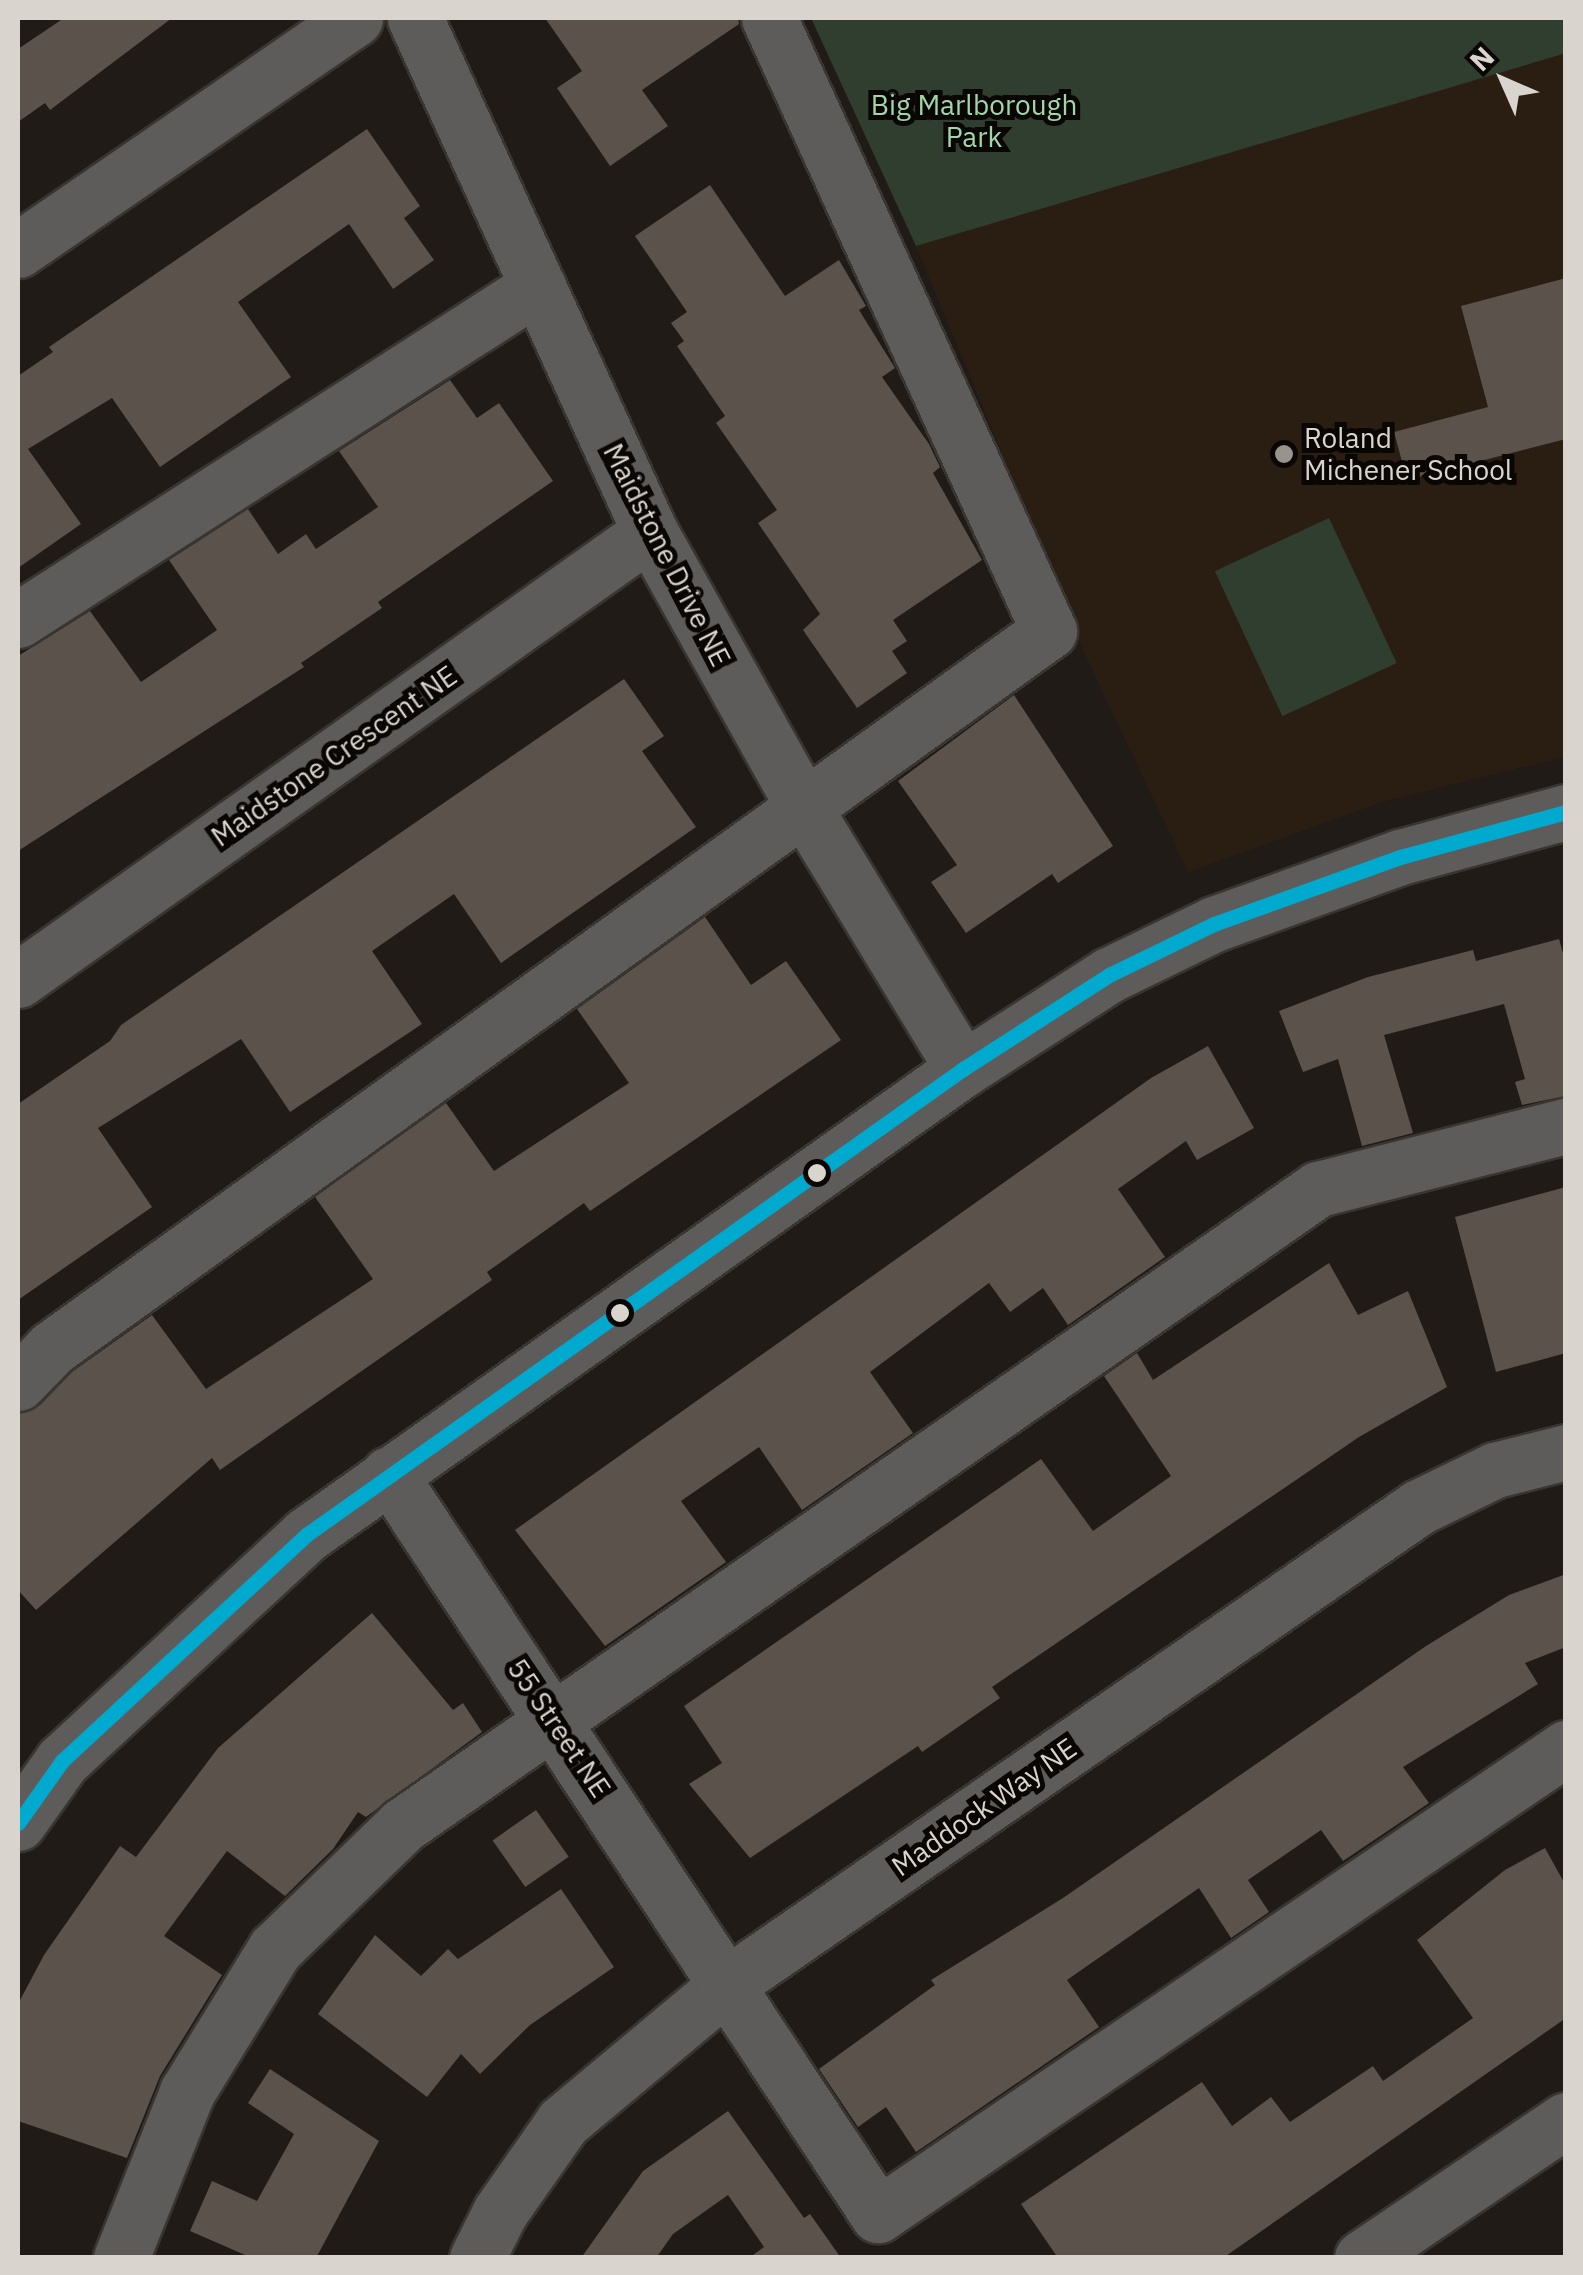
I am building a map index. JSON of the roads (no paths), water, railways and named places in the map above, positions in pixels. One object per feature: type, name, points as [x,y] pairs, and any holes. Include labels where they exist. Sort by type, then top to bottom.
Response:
[{"type":"street","points":[[18,250],[355,18]]},
{"type":"street","name":"Maidstone Drive NE","points":[[415,18],[650,532],[803,806],[963,1069]]},
{"type":"street","points":[[18,1383],[52,1348],[1049,630],[770,18]]},
{"type":"street","points":[[18,620],[538,286]]},
{"type":"street","name":"Maidstone Crescent NE","points":[[18,980],[650,532]]},
{"type":"street","points":[[18,1823],[62,1761],[188,1638],[306,1535],[963,1069],[1109,975],[1214,924],[1400,856],[1566,812]]},
{"type":"street","points":[[120,2258],[186,2092],[275,1949],[403,1825],[552,1717],[1318,1189],[1566,1126]]},
{"type":"street","name":"Maddock Way NE","points":[[477,2258],[500,2212],[563,2122],[728,1983],[1419,1507],[1495,1470],[1566,1452]]},
{"type":"street","name":"55 Street NE","points":[[389,1474],[878,2215],[1566,1748]]},
{"type":"street","points":[[1362,2258],[1566,2120]]},
{"type":"place","name":"Roland Michener School","points":[[1284,454]]},
{"type":"park label","name":"Big Marlborough Park","points":[[974,121]]}]
